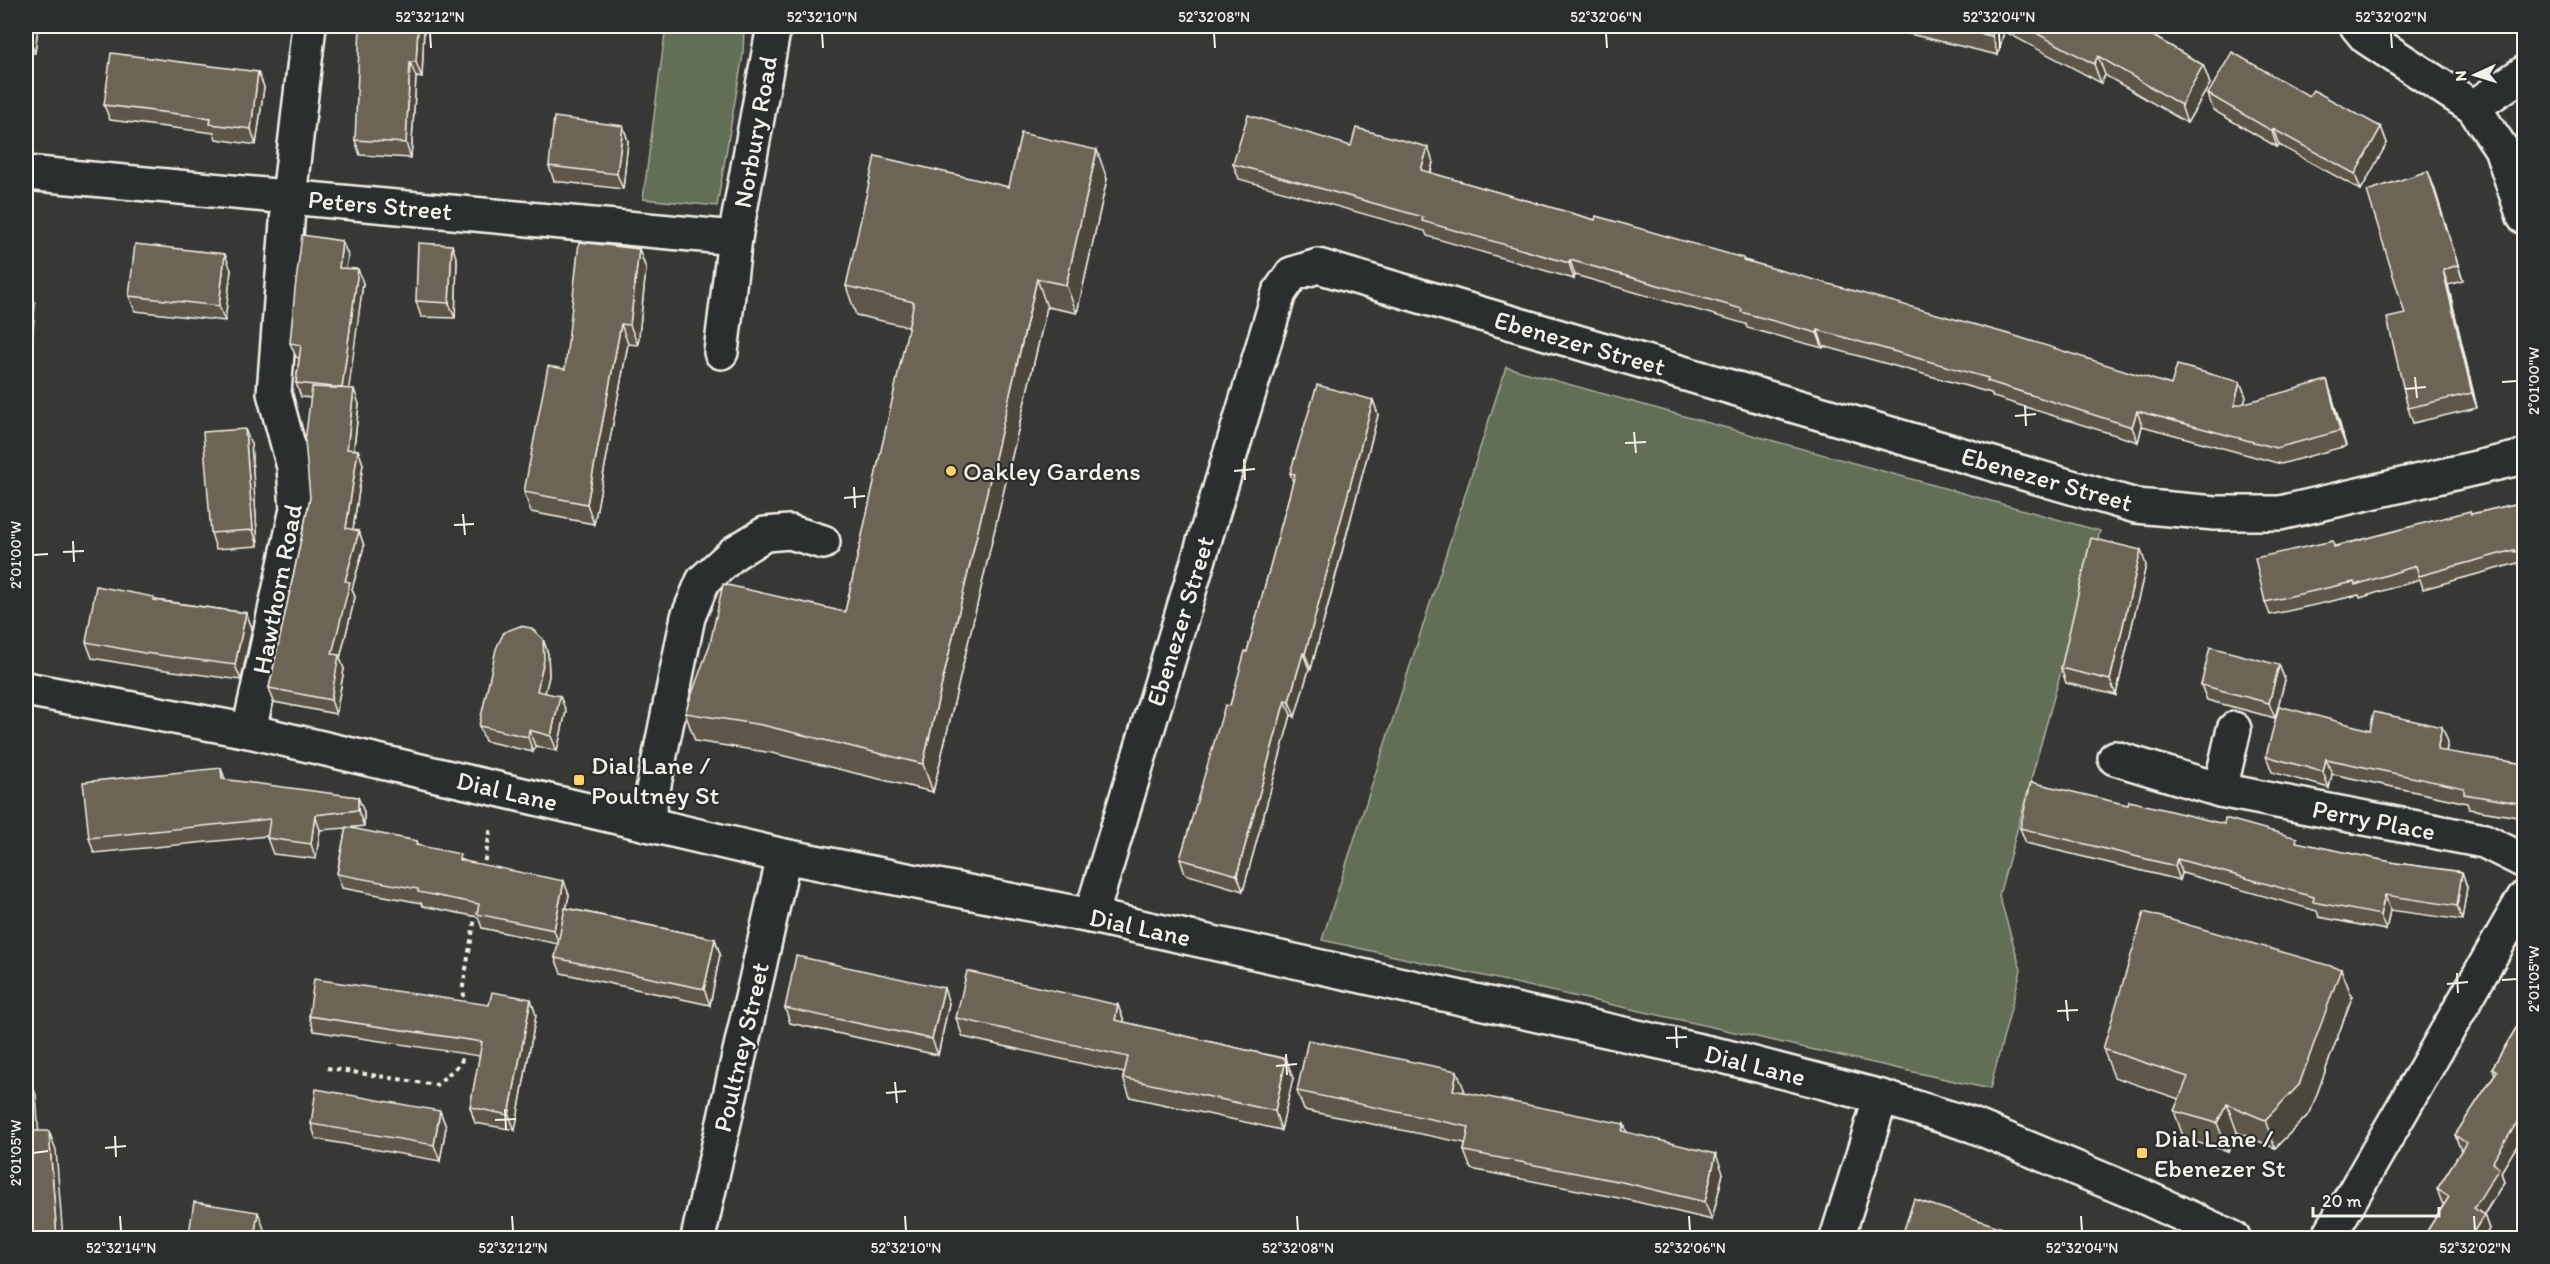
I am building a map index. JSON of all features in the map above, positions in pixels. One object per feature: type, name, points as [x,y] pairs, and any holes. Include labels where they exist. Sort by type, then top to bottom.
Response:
[{"type":"street","name":"Hawthorn Road","points":[[249,731],[297,509],[294,467],[274,393],[289,197],[309,26]]},
{"type":"street","name":"Norbury Road","points":[[721,352],[735,238],[774,26]]},
{"type":"street","points":[[2357,26],[2366,37],[2473,107],[2501,148],[2524,217]]},
{"type":"street","points":[[2473,107],[2524,73]]},
{"type":"street","name":"Peters Street","points":[[26,173],[735,238]]},
{"type":"street","name":"Ebenezer Street","points":[[1091,916],[1279,293],[1292,274],[1318,266],[2136,506],[2215,513],[2280,513],[2524,457]]},
{"type":"street","points":[[646,824],[688,616],[703,581],[734,553],[765,534],[790,532],[823,542]]},
{"type":"street","name":"Dial Lane","points":[[26,689],[249,731],[784,856],[1091,916],[1712,1053],[1881,1097],[1972,1125],[2140,1195],[2233,1239]]},
{"type":"street","points":[[2220,790],[2234,729]]},
{"type":"street","name":"Perry Place","points":[[2115,758],[2220,790],[2484,841],[2524,861]]},
{"type":"street","name":"Poultney Street","points":[[698,1239],[784,856]]},
{"type":"street","points":[[2328,1239],[2524,898]]},
{"type":"street","points":[[1836,1239],[1881,1097]]},
{"type":"path","points":[[481,881],[498,788]]},
{"type":"path","points":[[466,1014],[463,986],[477,905]]},
{"type":"path","points":[[327,1068],[436,1085],[461,1063],[464,1044]]},
{"type":"green space","points":[[666,26],[744,26],[743,54],[717,206],[643,199]]},
{"type":"green space","points":[[1506,367],[2100,531],[1999,895],[2021,970],[1990,1089],[1322,940]]},
{"type":"building","points":[[26,26],[30,26],[29,38],[26,38]]},
{"type":"building","points":[[360,26],[418,26],[416,62],[410,62],[406,143],[355,140]]},
{"type":"building","points":[[1946,26],[1994,26],[1992,36]]},
{"type":"building","points":[[2023,26],[2136,26],[2203,65],[2181,105],[2098,56],[2094,64]]},
{"type":"building","points":[[2232,52],[2309,96],[2313,90],[2381,127],[2355,174],[2273,129],[2272,131],[2208,94]]},
{"type":"building","points":[[111,53],[258,72],[251,129],[210,124],[211,118],[104,105]]},
{"type":"building","points":[[1248,115],[1351,146],[1356,128],[1428,147],[1421,170],[1595,220],[1596,216],[1743,258],[1743,260],[2012,335],[2171,385],[2177,365],[2240,382],[2234,406],[2327,380],[2340,431],[2276,448],[2137,411],[2132,427],[1987,381],[1988,378],[1818,330],[1817,333],[1741,312],[1742,309],[1570,260],[1569,263],[1422,221],[1423,217],[1233,164]]},
{"type":"building","points":[[554,117],[623,126],[617,174],[549,166]]},
{"type":"building","name":"Oakley Gardens","points":[[1021,133],[1097,150],[1066,285],[1037,279],[923,764],[762,725],[685,713],[710,644],[723,584],[845,612],[914,302],[846,286],[875,156],[1009,187]]},
{"type":"building","points":[[2428,171],[2458,265],[2443,270],[2472,393],[2408,408],[2387,318],[2405,314],[2367,191]]},
{"type":"building","points":[[302,235],[342,241],[339,268],[358,269],[342,388],[296,383],[301,345],[290,343]]},
{"type":"building","points":[[579,242],[639,249],[630,325],[621,324],[587,504],[524,492],[548,366],[565,369]]},
{"type":"building","points":[[418,243],[452,245],[449,303],[416,301]]},
{"type":"building","points":[[135,244],[225,254],[219,306],[129,296]]},
{"type":"building","points":[[26,282],[28,282],[26,310]]},
{"type":"building","points":[[1317,385],[1373,400],[1305,654],[1303,653],[1289,701],[1285,700],[1237,875],[1180,859],[1225,705],[1230,706],[1245,651],[1247,652],[1295,474],[1290,473]]},
{"type":"building","points":[[312,387],[354,389],[347,449],[358,450],[346,528],[359,531],[345,581],[350,582],[332,654],[339,655],[331,700],[269,688],[310,498],[305,441]]},
{"type":"building","points":[[245,429],[253,530],[211,533],[203,432]]},
{"type":"building","points":[[2524,502],[2524,550],[2514,552],[2514,550],[2419,576],[2416,566],[2355,585],[2354,582],[2265,602],[2255,558],[2333,541],[2334,547],[2470,511],[2471,514]]},
{"type":"building","points":[[2091,538],[2141,550],[2110,680],[2061,668]]},
{"type":"building","points":[[96,586],[154,597],[154,600],[246,613],[235,665],[144,653],[86,642]]},
{"type":"building","points":[[520,626],[531,628],[543,639],[544,660],[537,691],[560,696],[551,736],[529,730],[528,737],[479,726],[496,649],[504,632]]},
{"type":"building","points":[[2210,647],[2279,665],[2269,703],[2201,685]]},
{"type":"building","points":[[2279,706],[2370,730],[2374,712],[2442,727],[2437,750],[2524,764],[2524,804],[2464,794],[2464,788],[2326,759],[2323,772],[2266,756]]},
{"type":"building","points":[[221,768],[222,779],[358,797],[358,810],[315,815],[311,844],[267,838],[270,819],[89,838],[83,782]]},
{"type":"building","points":[[2031,782],[2128,805],[2129,801],[2224,824],[2225,818],[2297,838],[2296,842],[2396,863],[2462,872],[2457,906],[2385,895],[2380,915],[2313,902],[2314,897],[2177,859],[2175,866],[2020,828]]},
{"type":"building","points":[[346,827],[417,841],[416,845],[460,854],[459,860],[564,881],[554,930],[477,914],[479,904],[418,892],[418,889],[337,874]]},
{"type":"building","points":[[565,908],[715,939],[704,989],[555,958]]},
{"type":"building","points":[[2144,912],[2341,969],[2299,1085],[2265,1120],[2227,1104],[2217,1123],[2174,1111],[2188,1077],[2103,1049]]},
{"type":"building","points":[[796,956],[944,988],[932,1039],[785,1008]]},
{"type":"building","points":[[967,971],[1118,1005],[1115,1020],[1286,1059],[1275,1111],[1123,1078],[1128,1057],[956,1018]]},
{"type":"building","points":[[314,979],[489,1005],[492,992],[531,999],[509,1115],[470,1107],[482,1042],[309,1016]]},
{"type":"building","points":[[2524,1015],[2524,1098],[2521,1104],[2524,1111],[2492,1163],[2499,1168],[2474,1208],[2484,1215],[2469,1239],[2422,1239],[2449,1197],[2437,1189],[2466,1143],[2455,1135],[2497,1071],[2492,1068]]},
{"type":"building","points":[[1308,1040],[1457,1071],[1453,1090],[1624,1124],[1622,1131],[1716,1154],[1705,1202],[1622,1182],[1464,1151],[1469,1127],[1297,1091]]},
{"type":"building","points":[[26,1076],[29,1076],[33,1131],[49,1131],[57,1239],[26,1239]]},
{"type":"building","points":[[316,1089],[440,1111],[434,1145],[311,1124]]},
{"type":"building","points":[[1914,1199],[2036,1239],[1901,1239]]},
{"type":"building","points":[[194,1202],[258,1212],[255,1231],[291,1239],[188,1239]]},
{"type":"place","name":"Oakley Gardens","points":[[951,471]]},
{"type":"place","name":"Dial Lane / Poultney St","points":[[579,780]]},
{"type":"place","name":"Dial Lane / Ebenezer St","points":[[2142,1153]]}]
